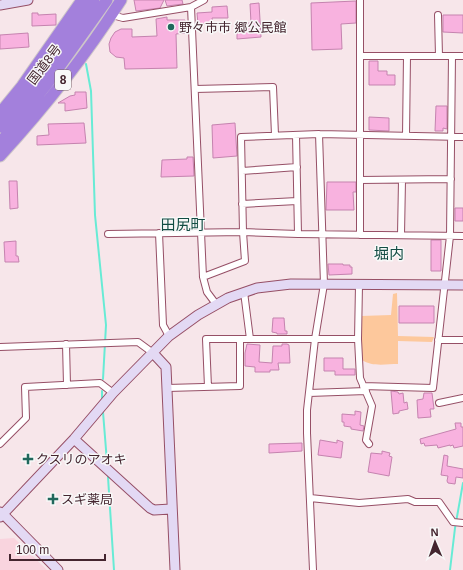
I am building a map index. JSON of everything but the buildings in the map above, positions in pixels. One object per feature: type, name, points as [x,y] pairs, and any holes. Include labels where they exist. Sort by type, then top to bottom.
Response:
[{"type":"highway","name":"8","points":[[0,113],[22,86],[82,0]]},
{"type":"highway","name":"国道8号","points":[[0,127],[57,53],[94,0]]},
{"type":"highway","name":"国道8号","points":[[1,142],[47,84],[107,0]]},
{"type":"highway","name":"8","points":[[0,156],[34,119],[112,15],[121,0]]},
{"type":"street","points":[[0,5],[28,0]]},
{"type":"street","points":[[112,15],[123,18],[192,7],[204,0]]},
{"type":"street","points":[[360,0],[360,235]]},
{"type":"street","points":[[192,7],[203,277],[207,292],[216,304]]},
{"type":"street","points":[[438,15],[439,56]]},
{"type":"street","points":[[361,56],[463,56]]},
{"type":"street","points":[[406,136],[407,56]]},
{"type":"street","points":[[309,394],[364,388],[433,388],[450,236],[452,56]]},
{"type":"street","points":[[195,89],[272,87],[275,136]]},
{"type":"street","points":[[203,277],[245,261],[241,137],[319,134],[463,137]]},
{"type":"street","points":[[313,570],[307,433],[309,394],[315,339],[324,284],[319,134]]},
{"type":"street","points":[[296,135],[298,234]]},
{"type":"street","points":[[242,171],[297,167]]},
{"type":"street","points":[[360,180],[451,179]]},
{"type":"street","points":[[401,235],[402,180]]},
{"type":"street","points":[[242,204],[297,201]]},
{"type":"street","points":[[108,234],[243,232],[463,236]]},
{"type":"street","points":[[159,234],[163,325],[169,336]]},
{"type":"street","points":[[58,570],[1,515],[74,439],[113,393],[169,336],[184,324],[216,304],[257,288],[291,284],[463,285]]},
{"type":"street","points":[[359,285],[358,339],[360,378],[372,406],[366,440],[369,444]]},
{"type":"street","points":[[244,292],[250,339]]},
{"type":"street","points":[[208,387],[206,339],[358,339]]},
{"type":"street","points":[[167,388],[240,386],[240,339]]},
{"type":"street","points":[[438,340],[463,340]]},
{"type":"street","points":[[0,347],[138,342],[153,353],[166,367],[174,570]]},
{"type":"street","points":[[66,344],[67,385]]},
{"type":"street","points":[[0,444],[26,418],[26,387],[100,383],[113,393]]},
{"type":"street","points":[[439,403],[463,398]]},
{"type":"street","points":[[74,439],[150,508],[154,510],[171,509]]},
{"type":"street","points":[[310,498],[359,503],[408,499],[415,502],[438,502],[453,522],[458,522]]},
{"type":"shaded area","points":[[397,293],[398,336],[434,337],[432,342],[398,341],[398,364],[370,364],[362,360],[361,316],[391,315],[393,294]]},
{"type":"shaded area","points":[[14,538],[47,570],[0,570],[0,539]]},
{"type":"waterway","points":[[86,64],[91,91],[95,215],[106,325],[103,379]]},
{"type":"waterway","points":[[102,391],[102,398]]},
{"type":"waterway","points":[[103,412],[107,462]]},
{"type":"waterway","points":[[108,477],[114,570]]},
{"type":"waterway","points":[[450,570],[455,528],[463,483]]},
{"type":"place","name":"野々市市 郷公民館","points":[[171,27]]},
{"type":"place","name":"クスリのアオキ","points":[[28,459]]},
{"type":"place","name":"スギ薬局","points":[[53,499]]},
{"type":"district","name":"田尻町","points":[[183,225]]},
{"type":"district","name":"堀内","points":[[389,254]]}]
